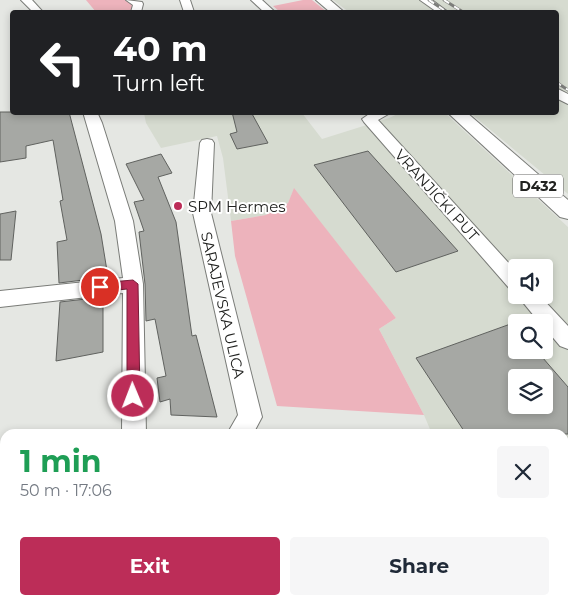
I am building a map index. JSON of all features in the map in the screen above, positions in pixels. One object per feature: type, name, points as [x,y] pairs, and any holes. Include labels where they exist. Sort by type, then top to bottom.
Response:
[{"type":"main road","points":[[322,0],[334,10]]},
{"type":"main road","name":"D432","points":[[458,115],[568,212]]},
{"type":"street","points":[[26,0],[36,10]]},
{"type":"street","points":[[131,0],[138,4],[136,10]]},
{"type":"street","points":[[256,0],[268,10]]},
{"type":"street","points":[[425,0],[440,10]]},
{"type":"street","points":[[91,115],[124,221],[133,284],[134,429]]},
{"type":"street","name":"VRANJIČKI PUT","points":[[378,115],[369,119],[508,274]]},
{"type":"street","name":"SARAJEVSKA ULICA","points":[[207,142],[202,212],[250,417],[242,429]]},
{"type":"street","points":[[0,299],[133,284]]},
{"type":"street","points":[[535,304],[568,340]]},
{"type":"shaded area","points":[[86,0],[125,0],[134,5],[133,10],[94,10]]},
{"type":"shaded area","points":[[312,0],[324,10],[278,10],[273,6]]},
{"type":"shaded area","points":[[333,0],[568,0],[568,194],[472,115],[559,115],[559,10],[346,10]]},
{"type":"shaded area","points":[[144,115],[304,115],[322,139],[396,115],[447,115],[568,227],[568,429],[430,429],[379,329],[396,318],[294,189],[288,203],[266,215],[231,221],[223,158],[217,136],[161,148],[146,123]]},
{"type":"shaded area","points":[[294,188],[396,318],[379,329],[424,415],[277,406],[235,256],[231,221],[266,215],[288,203]]},
{"type":"building","points":[[0,112],[10,112],[10,115],[70,115],[101,234],[108,277],[59,283],[57,242],[67,240],[60,201],[63,200],[53,140],[26,146],[26,158],[0,162]]},
{"type":"building","points":[[233,115],[253,115],[268,143],[237,149],[230,134],[237,132]]},
{"type":"building","points":[[368,151],[458,251],[396,272],[314,165]]},
{"type":"building","points":[[161,154],[172,173],[158,177],[176,222],[192,336],[196,335],[217,417],[171,415],[170,399],[160,402],[157,378],[166,376],[155,319],[146,321],[145,284],[139,232],[144,231],[134,202],[144,200],[126,164]]},
{"type":"building","points":[[16,211],[11,260],[0,260],[0,214]]},
{"type":"building","points":[[103,297],[103,352],[56,361],[60,302]]},
{"type":"building","points":[[508,325],[508,359],[544,359],[552,369],[508,369],[508,414],[553,414],[553,370],[568,387],[568,429],[463,429],[416,358]]},
{"type":"railway","points":[[429,0],[444,10]]},
{"type":"railway","points":[[444,0],[460,10]]},
{"type":"railway","points":[[559,84],[568,90]]},
{"type":"place","name":"SPM Hermes","points":[[178,206]]},
{"type":"route","points":[[100,287],[133,284],[133,396]]}]
